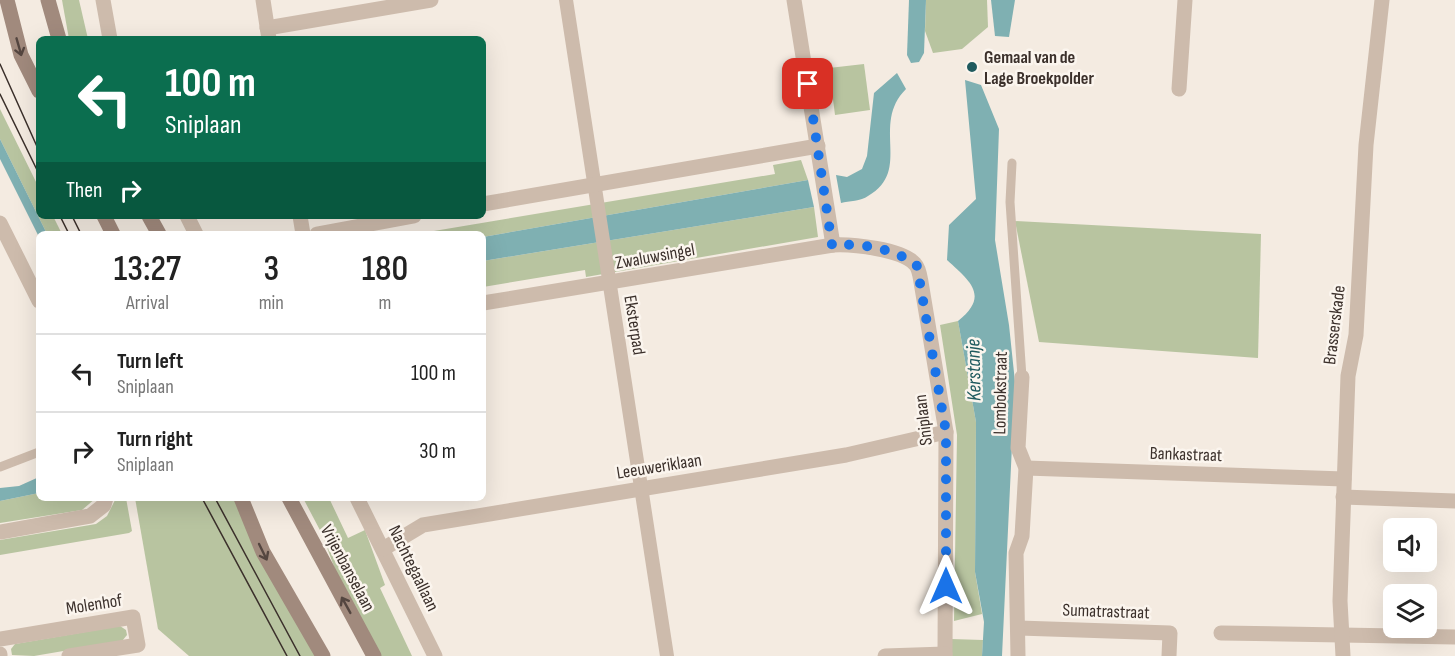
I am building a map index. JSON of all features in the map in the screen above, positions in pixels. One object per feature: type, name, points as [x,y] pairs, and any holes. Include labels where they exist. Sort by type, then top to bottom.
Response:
[{"type":"main road","points":[[7,0],[21,56],[36,85]]},
{"type":"main road","points":[[48,0],[58,36]]},
{"type":"main road","points":[[242,501],[263,552],[323,656]]},
{"type":"main road","name":"Vrijenbanselaan","points":[[291,501],[374,656]]},
{"type":"street","points":[[103,0],[109,36]]},
{"type":"street","points":[[263,0],[268,34],[357,6],[431,0]]},
{"type":"street","name":"Eksterpad","points":[[566,0],[667,656]]},
{"type":"street","points":[[794,0],[832,245]]},
{"type":"street","points":[[1179,89],[1185,0]]},
{"type":"street","name":"Brasserskade","points":[[1343,656],[1344,634],[1340,601],[1347,376],[1356,335],[1366,145],[1383,0]]},
{"type":"street","points":[[486,203],[818,146]]},
{"type":"street","points":[[333,231],[398,219]]},
{"type":"street","points":[[0,223],[36,295]]},
{"type":"street","name":"Sniplaan","points":[[832,245],[852,244],[907,257],[917,266],[946,432],[945,655]]},
{"type":"street","name":"Zwaluwsingel","points":[[486,303],[832,245]]},
{"type":"street","name":"Lombokstraat","points":[[1018,656],[1019,628],[1015,621],[1016,553],[1022,536],[1026,468],[1018,448],[1022,378]]},
{"type":"street","name":"Leeuweriklaan","points":[[383,549],[423,525],[846,455],[946,432]]},
{"type":"street","name":"Bankastraat","points":[[1026,468],[1344,479]]},
{"type":"street","points":[[1343,497],[1455,501]]},
{"type":"street","points":[[0,532],[90,516],[104,505],[105,501]]},
{"type":"street","name":"Nachtegaallaan","points":[[359,501],[435,656]]},
{"type":"street","name":"Molenhof","points":[[0,639],[133,617],[138,645],[69,656]]},
{"type":"street","name":"Sumatrastraat","points":[[1019,628],[1170,633],[1169,656]]},
{"type":"street","points":[[1221,633],[1455,637]]},
{"type":"street","points":[[885,656],[945,655]]},
{"type":"lane","name":"Lombokstraat","points":[[1012,163],[1010,202],[1022,378]]},
{"type":"lane","points":[[0,467],[36,453]]},
{"type":"green space","points":[[62,0],[79,0],[87,36],[68,36]]},
{"type":"green space","points":[[926,0],[987,0],[988,27],[962,49],[933,53],[925,31]]},
{"type":"green space","points":[[864,64],[870,110],[835,115],[829,68]]},
{"type":"green space","points":[[0,109],[36,182],[36,212],[0,139]]},
{"type":"green space","points":[[801,160],[808,180],[486,236],[486,231],[434,231],[775,174],[773,165]]},
{"type":"green space","points":[[814,207],[818,237],[586,277],[585,270],[486,286],[486,261]]},
{"type":"green space","points":[[40,219],[54,219],[60,231],[46,231]]},
{"type":"green space","points":[[1015,221],[1261,234],[1258,358],[1039,342]]},
{"type":"green space","points":[[958,321],[976,422],[975,572],[982,614],[954,621],[957,435],[940,325]]},
{"type":"green space","points":[[36,494],[36,501],[92,501],[82,510],[0,523],[0,501]]},
{"type":"green space","points":[[114,501],[127,501],[132,531],[0,555],[0,540],[96,524],[107,516]]},
{"type":"green space","points":[[136,501],[236,501],[316,656],[189,656],[158,629]]},
{"type":"green space","points":[[305,501],[330,501],[348,538],[365,530],[385,585],[380,588],[412,656],[381,656],[343,591],[322,534]]},
{"type":"green space","points":[[120,626],[126,630],[127,635],[122,641],[34,656],[12,655],[11,649],[15,644]]},
{"type":"green space","points":[[951,639],[983,640],[982,656],[951,656]]},
{"type":"water","points":[[909,0],[926,0],[924,53],[919,62],[911,63],[907,55]]},
{"type":"water","points":[[991,0],[1015,0],[1009,37],[995,36]]},
{"type":"water","points":[[897,73],[906,89],[896,103],[891,117],[888,173],[881,185],[865,198],[841,203],[836,175],[847,177],[862,169],[867,156],[874,93]]},
{"type":"water","name":"Kerstanje","points":[[965,80],[981,85],[999,129],[995,240],[1009,325],[1015,382],[1002,656],[982,656],[984,622],[975,572],[976,422],[958,321],[968,312],[975,296],[969,282],[947,260],[949,225],[976,199]]},
{"type":"water","points":[[0,139],[36,212],[36,219],[40,219],[46,231],[36,231],[0,159]]},
{"type":"water","points":[[808,180],[814,207],[486,261],[486,236]]},
{"type":"water","points":[[36,478],[36,494],[0,501],[0,488],[19,486]]},
{"type":"tram line","points":[[0,64],[36,144]]},
{"type":"tram line","points":[[0,94],[36,168]]},
{"type":"tram line","points":[[62,219],[68,231]]},
{"type":"tram line","points":[[74,219],[80,231]]},
{"type":"tram line","points":[[204,501],[287,656]]},
{"type":"tram line","points":[[217,501],[300,656]]},
{"type":"place","name":"Gemaal van de Lage Broekpolder","points":[[972,67]]},
{"type":"route","points":[[808,84],[832,245],[852,244],[907,257],[917,266],[946,432],[946,586]]}]
